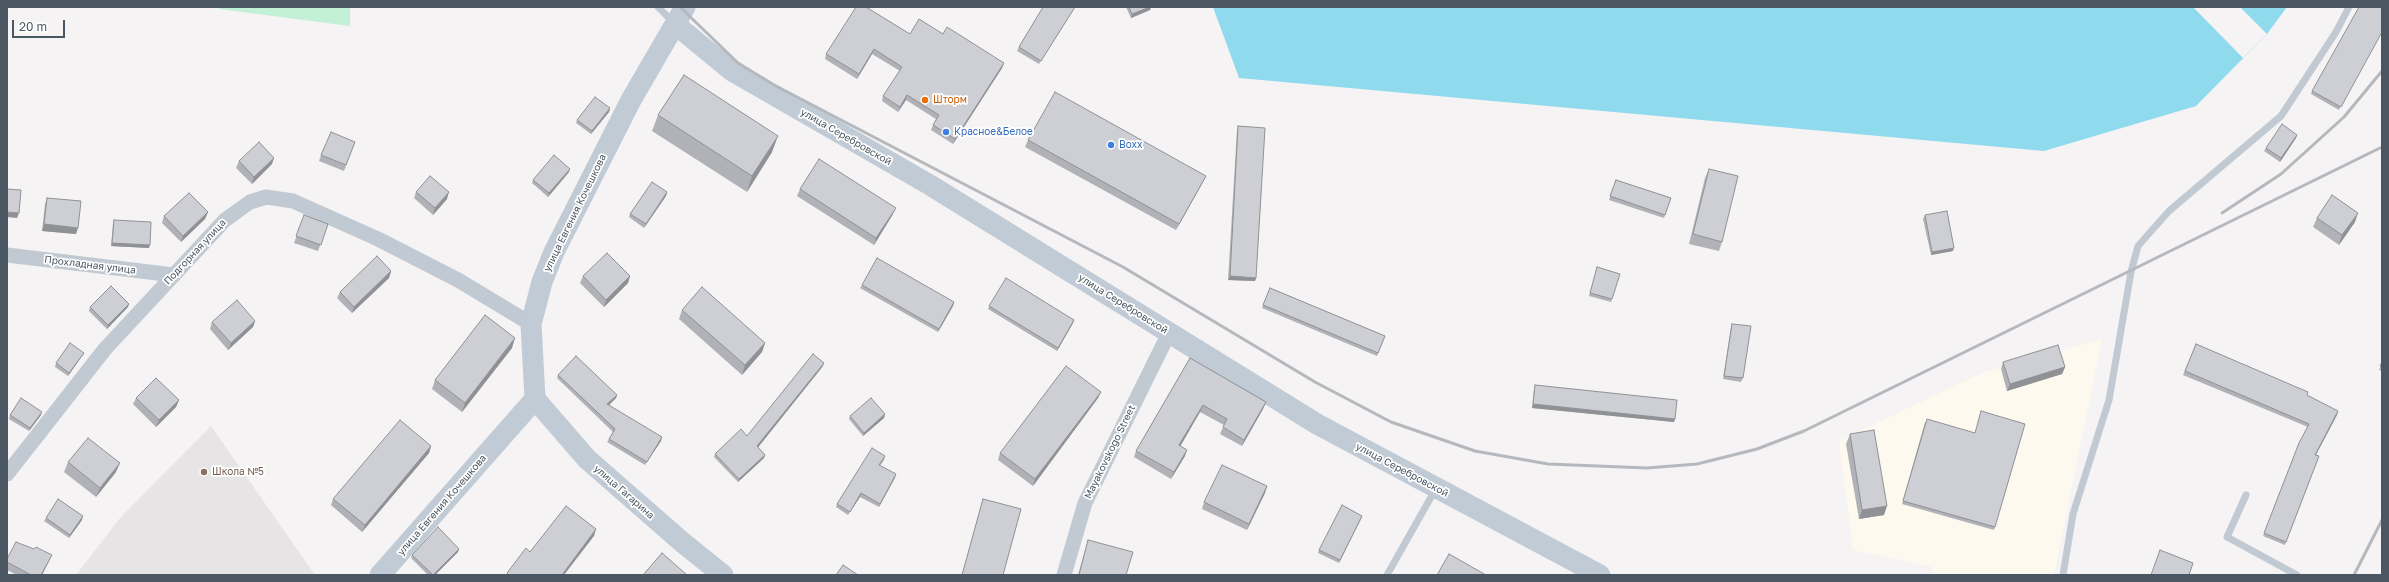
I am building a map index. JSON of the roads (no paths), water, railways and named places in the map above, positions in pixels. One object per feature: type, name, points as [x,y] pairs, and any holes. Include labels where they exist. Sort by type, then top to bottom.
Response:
[{"type":"street","points":[[676,25],[685,7]]},
{"type":"street","name":"улица Евгения Кочешкова","points":[[380,575],[535,399],[532,324],[542,282],[554,252],[631,100],[676,25]]},
{"type":"street","name":"улица Серебровской","points":[[676,25],[732,71],[930,185],[1317,424],[1600,575]]},
{"type":"street","name":"Подгорная улица","points":[[7,474],[105,350],[225,220],[250,202],[266,197],[293,201],[378,239],[458,280],[532,324]]},
{"type":"street","name":"Прохладная улица","points":[[7,255],[174,275]]},
{"type":"street","name":"Mayakovskogo Street","points":[[1064,575],[1085,503],[1169,333]]},
{"type":"street","name":"улица Гагарина","points":[[535,399],[587,459],[682,542],[724,575]]},
{"type":"lane","points":[[658,7],[676,25]]},
{"type":"lane","points":[[2063,575],[2073,514],[2108,400],[2131,272],[2138,246],[2169,211],[2280,116],[2336,32],[2349,7]]},
{"type":"lane","points":[[1387,575],[1436,488]]},
{"type":"lane","points":[[2246,495],[2227,537],[2297,575]]},
{"type":"water","points":[[1213,7],[2287,7],[2267,34],[2196,106],[2044,151],[1239,78]]},
{"type":"railway","points":[[680,7],[738,63],[774,85],[1123,267],[1315,382],[1391,422],[1475,451],[1548,464],[1647,468],[1697,464],[1757,449],[1804,431],[2382,147]]},
{"type":"railway","points":[[2222,213],[2281,174],[2344,117],[2382,71]]},
{"type":"railway","points":[[2354,575],[2382,520]]},
{"type":"place","name":"Шторм","points":[[925,100]]},
{"type":"place","name":"Красное&Белое","points":[[946,132]]},
{"type":"place","name":"Boxx","points":[[1111,145]]},
{"type":"place","name":"Школа №5","points":[[204,472]]}]
